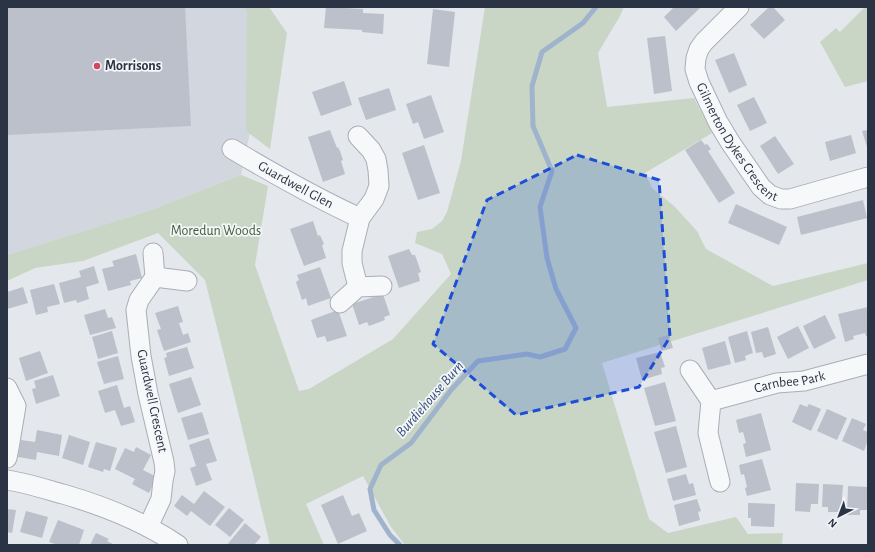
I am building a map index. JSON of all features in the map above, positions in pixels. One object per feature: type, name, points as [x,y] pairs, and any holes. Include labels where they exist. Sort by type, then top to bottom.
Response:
[{"type":"street","name":"Gilmerton Dykes Crescent","points":[[739,7],[704,42],[699,49],[696,58],[696,69],[699,82],[718,122],[761,187],[770,195],[781,199],[790,199],[868,177]]},
{"type":"street","points":[[358,136],[379,146],[376,159],[379,186],[374,199],[360,218],[352,251],[352,263],[358,287]]},
{"type":"street","name":"Guardwell Glen","points":[[232,149],[302,190],[360,218]]},
{"type":"street","points":[[153,254],[155,276],[187,281]]},
{"type":"street","name":"Guardwell Crescent","points":[[148,527],[161,499],[162,481],[165,471],[141,356],[136,310],[139,300],[155,276]]},
{"type":"street","points":[[340,303],[358,287],[382,286]]},
{"type":"street","name":"Carnbee Park","points":[[712,401],[777,383],[804,381],[868,364]]},
{"type":"street","points":[[690,370],[712,401],[708,433],[720,482]]},
{"type":"street","points":[[7,388],[16,406],[7,458]]},
{"type":"street","points":[[7,480],[91,502],[148,527],[178,545]]},
{"type":"highlighted area","points":[[577,155],[659,180],[670,337],[639,387],[516,415],[433,344],[487,200]]},
{"type":"shaded area","points":[[7,7],[248,7],[268,48],[241,175],[151,210],[7,255]]},
{"type":"green space","points":[[244,7],[269,7],[287,33],[270,149],[246,131],[247,12]]},
{"type":"green space","name":"Moredun Woods","points":[[485,7],[624,7],[598,53],[607,107],[694,98],[712,133],[645,173],[652,188],[674,206],[697,231],[706,249],[773,286],[868,263],[868,280],[602,363],[649,519],[668,533],[736,517],[748,534],[783,533],[782,545],[405,545],[391,527],[363,476],[306,504],[324,545],[270,545],[205,280],[158,233],[83,261],[35,268],[7,281],[7,255],[151,210],[241,175],[268,186],[255,265],[299,391],[309,389],[393,339],[451,274],[442,254],[415,243],[417,232],[432,229],[442,221],[447,212],[461,161]]},
{"type":"green space","points":[[865,7],[868,7],[868,81],[845,87],[820,42],[836,28],[840,32]]},
{"type":"building","name":"Morrisons","points":[[7,7],[185,7],[191,126],[7,135]]},
{"type":"building","points":[[326,7],[363,9],[363,13],[384,14],[383,34],[362,32],[362,30],[324,28]]},
{"type":"building","points":[[674,7],[701,7],[676,31],[664,17]]},
{"type":"building","points":[[769,7],[773,7],[785,20],[764,39],[750,25]]},
{"type":"building","points":[[433,9],[455,12],[449,67],[427,64]]},
{"type":"building","points":[[665,36],[672,91],[654,94],[647,38]]},
{"type":"building","points":[[734,53],[747,85],[729,93],[715,60]]},
{"type":"building","points":[[344,81],[352,105],[321,116],[312,92]]},
{"type":"building","points":[[389,88],[396,110],[366,120],[358,98]]},
{"type":"building","points":[[431,95],[444,132],[424,139],[418,122],[413,124],[406,104]]},
{"type":"building","points":[[754,97],[767,123],[750,131],[737,105]]},
{"type":"building","points":[[330,130],[337,148],[338,147],[340,151],[345,174],[323,182],[308,137]]},
{"type":"building","points":[[868,130],[868,150],[862,131]]},
{"type":"building","points":[[851,135],[856,153],[830,161],[825,142]]},
{"type":"building","points":[[775,136],[794,164],[778,174],[760,146]]},
{"type":"building","points":[[701,140],[711,149],[708,151],[735,193],[719,203],[685,150]]},
{"type":"building","points":[[424,145],[440,193],[418,200],[402,153]]},
{"type":"building","points":[[863,200],[867,218],[801,235],[797,217]]},
{"type":"building","points":[[736,204],[787,227],[779,245],[728,223]]},
{"type":"building","points":[[313,221],[318,236],[320,235],[324,244],[322,245],[326,258],[304,266],[290,229]]},
{"type":"building","points":[[409,249],[412,255],[415,255],[421,272],[418,273],[420,281],[399,288],[388,256]]},
{"type":"building","points":[[136,254],[142,278],[130,281],[131,285],[108,291],[102,269],[114,266],[112,261]]},
{"type":"building","points":[[94,266],[99,283],[86,287],[89,299],[77,303],[76,300],[64,303],[59,283],[81,277],[79,271]]},
{"type":"building","points":[[320,267],[331,298],[308,306],[306,298],[302,300],[296,282],[299,280],[297,275]]},
{"type":"building","points":[[54,284],[60,304],[47,307],[48,312],[36,315],[30,290]]},
{"type":"building","points":[[23,287],[28,303],[7,309],[7,292]]},
{"type":"building","points":[[383,294],[390,315],[384,317],[385,320],[369,326],[367,322],[359,325],[352,304]]},
{"type":"building","points":[[178,306],[183,322],[179,323],[183,335],[188,333],[191,342],[164,351],[157,330],[161,329],[155,313]]},
{"type":"building","points":[[868,307],[868,336],[866,336],[865,333],[853,336],[854,339],[845,342],[838,314]]},
{"type":"building","points":[[105,309],[108,318],[112,317],[116,328],[90,335],[84,315]]},
{"type":"building","points":[[338,310],[347,336],[327,342],[325,336],[317,338],[311,320]]},
{"type":"building","points":[[825,315],[836,338],[814,349],[803,326]]},
{"type":"building","points":[[798,326],[809,348],[788,359],[777,337]]},
{"type":"building","points":[[768,327],[776,354],[764,358],[762,352],[756,353],[751,332]]},
{"type":"building","points":[[112,331],[118,353],[98,359],[92,337]]},
{"type":"building","points":[[747,331],[753,353],[745,356],[746,360],[735,363],[728,337]]},
{"type":"building","points":[[669,335],[673,348],[662,351],[658,338]]},
{"type":"building","points":[[725,341],[731,364],[708,370],[702,348]]},
{"type":"building","points":[[187,347],[194,368],[169,376],[164,358],[167,357],[166,353]]},
{"type":"building","points":[[40,351],[48,373],[26,381],[19,358]]},
{"type":"building","points":[[660,352],[665,367],[661,368],[662,374],[642,380],[636,358]]},
{"type":"building","points":[[118,356],[124,379],[104,384],[97,362]]},
{"type":"building","points":[[53,375],[60,396],[36,404],[32,389],[36,388],[34,381]]},
{"type":"building","points":[[191,377],[201,405],[178,413],[169,384]]},
{"type":"building","points":[[665,382],[676,421],[655,426],[644,388]]},
{"type":"building","points":[[117,385],[124,408],[130,406],[135,422],[121,426],[115,410],[105,413],[98,391]]},
{"type":"building","points":[[800,404],[807,407],[809,404],[821,409],[811,431],[792,422]]},
{"type":"building","points":[[827,409],[847,418],[837,440],[817,431]]},
{"type":"building","points":[[202,412],[209,434],[188,440],[181,418]]},
{"type":"building","points":[[761,413],[771,450],[746,457],[743,444],[746,443],[743,432],[739,433],[736,420]]},
{"type":"building","points":[[852,418],[866,424],[863,430],[868,432],[868,440],[864,451],[842,441]]},
{"type":"building","points":[[676,426],[687,467],[666,473],[654,432]]},
{"type":"building","points":[[37,430],[62,435],[59,456],[37,452],[36,460],[18,457],[21,440],[35,442]]},
{"type":"building","points":[[69,435],[90,442],[83,465],[62,458]]},
{"type":"building","points":[[209,438],[217,461],[206,464],[212,480],[196,486],[190,468],[196,466],[189,445]]},
{"type":"building","points":[[96,442],[117,448],[110,471],[104,469],[103,472],[88,467]]},
{"type":"building","points":[[136,447],[151,455],[143,470],[157,477],[149,493],[132,484],[135,479],[115,469],[125,448],[134,452]]},
{"type":"building","points":[[762,459],[771,490],[747,496],[745,488],[747,487],[744,474],[741,475],[739,465]]},
{"type":"building","points":[[686,474],[689,484],[693,483],[696,495],[673,501],[667,479]]},
{"type":"building","points":[[796,483],[819,484],[818,504],[811,504],[810,512],[795,511]]},
{"type":"building","points":[[823,484],[843,485],[841,512],[828,512],[828,507],[822,507]]},
{"type":"building","points":[[848,486],[868,487],[867,510],[860,510],[860,515],[847,515]]},
{"type":"building","points":[[204,491],[225,507],[210,526],[191,511],[187,516],[174,506],[182,495],[194,504]]},
{"type":"building","points":[[343,495],[352,516],[359,513],[367,531],[338,544],[321,505]]},
{"type":"building","points":[[697,499],[701,511],[698,512],[700,520],[679,526],[674,505]]},
{"type":"building","points":[[748,503],[775,504],[774,527],[751,526],[751,518],[748,518]]},
{"type":"building","points":[[229,508],[244,520],[230,537],[215,525]]},
{"type":"building","points":[[7,509],[16,510],[12,533],[7,532]]},
{"type":"building","points":[[26,511],[48,517],[42,538],[20,532]]},
{"type":"building","points":[[58,520],[84,530],[79,545],[58,545],[49,542]]},
{"type":"building","points":[[245,523],[261,537],[254,545],[227,545]]},
{"type":"building","points":[[96,533],[109,539],[107,541],[115,545],[90,545]]},
{"type":"waterway","name":"Burdiehouse Burn","points":[[400,545],[390,535],[374,510],[370,489],[381,465],[411,443],[451,390],[478,361],[527,354],[540,357],[565,349],[576,328],[556,289],[547,258],[540,207],[552,171],[533,126],[532,86],[542,52],[583,23],[596,7]]},
{"type":"place","name":"Morrisons","points":[[97,66]]}]
